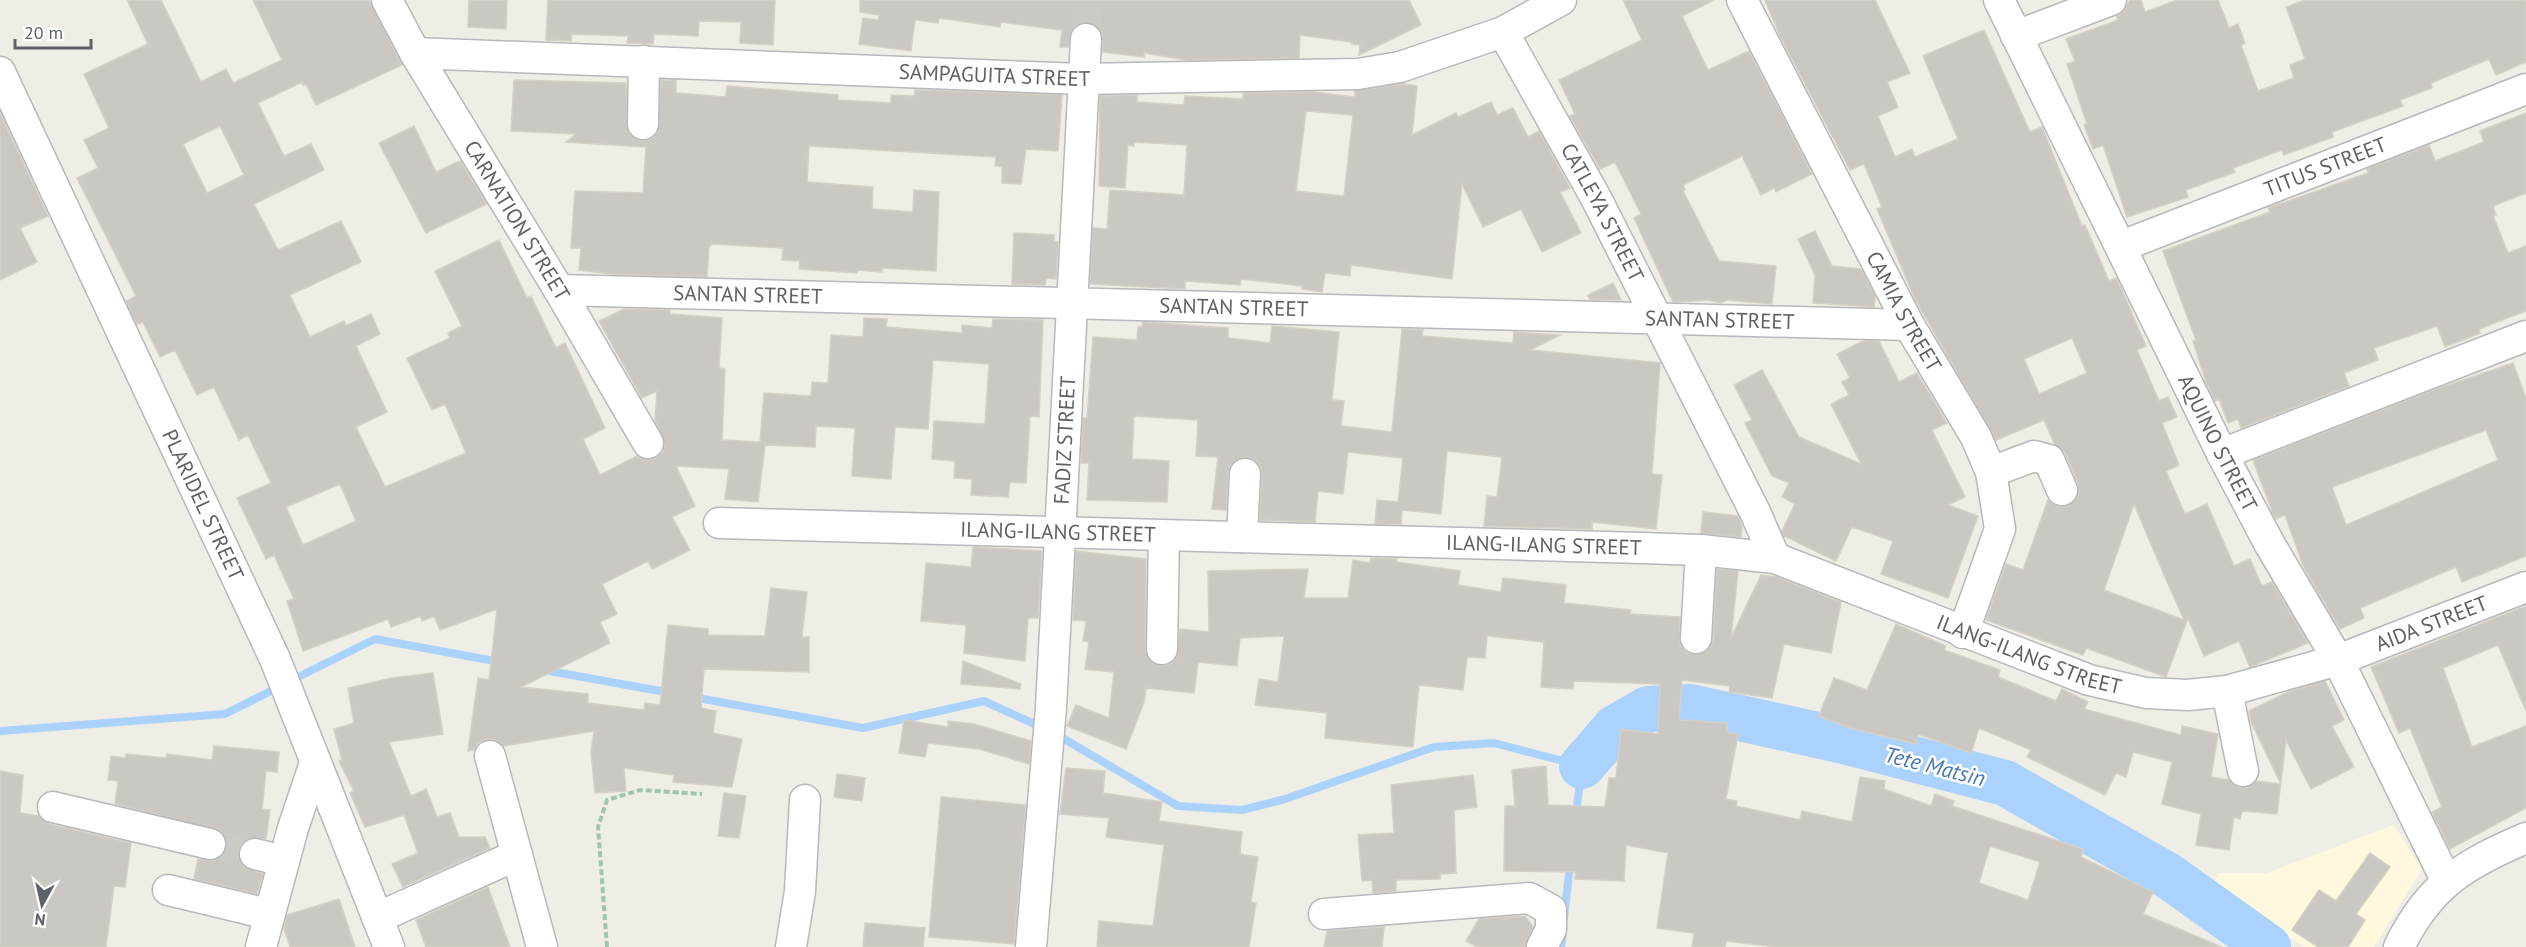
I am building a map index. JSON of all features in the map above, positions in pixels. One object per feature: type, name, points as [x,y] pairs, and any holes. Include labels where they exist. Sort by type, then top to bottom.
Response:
[{"type":"street","name":"CARNATION STREET","points":[[387,0],[414,53],[559,290],[648,443]]},
{"type":"street","name":"SAMPAGUITA STREET","points":[[414,53],[1082,79],[1358,74],[1400,67],[1513,17],[1561,0]]},
{"type":"street","name":"CAMIA STREET","points":[[1742,0],[1909,325],[1976,437],[1991,472],[2000,529],[1963,633]]},
{"type":"street","name":"AQUINO STREET","points":[[1999,0],[2122,246],[2222,454],[2269,543],[2338,660],[2446,880]]},
{"type":"street","points":[[2016,36],[2111,0]]},
{"type":"street","name":"CATLEYA STREET","points":[[1513,17],[1596,198],[1755,512],[1775,558]]},
{"type":"street","name":"FADIZ STREET","points":[[1031,947],[1051,707],[1082,79],[1086,39]]},
{"type":"street","points":[[643,124],[644,61]]},
{"type":"street","name":"PLARIDEL STREET","points":[[0,72],[275,659],[389,947]]},
{"type":"street","name":"TITUS STREET","points":[[2122,246],[2526,88]]},
{"type":"street","name":"SANTAN STREET","points":[[559,290],[1909,325]]},
{"type":"street","points":[[2222,454],[2526,336]]},
{"type":"street","points":[[1991,472],[2034,456],[2049,460],[2062,490]]},
{"type":"street","points":[[1242,537],[1245,474]]},
{"type":"street","name":"ILANG-ILANG STREET","points":[[719,523],[1701,550],[1775,558],[1963,633],[2089,680],[2156,693],[2188,695],[2227,691],[2338,660]]},
{"type":"street","points":[[1162,649],[1164,536]]},
{"type":"street","points":[[1696,638],[1701,550]]},
{"type":"street","name":"AIDA STREET","points":[[2338,660],[2526,588]]},
{"type":"street","points":[[2227,691],[2242,771]]},
{"type":"street","points":[[490,756],[542,947]]},
{"type":"street","points":[[261,947],[268,914],[315,763]]},
{"type":"street","points":[[790,947],[801,891],[806,800]]},
{"type":"street","points":[[53,807],[210,844]]},
{"type":"street","points":[[2399,947],[2411,923],[2446,880],[2491,853],[2526,838]]},
{"type":"street","points":[[255,854],[284,861]]},
{"type":"street","points":[[377,918],[517,855]]},
{"type":"street","points":[[168,890],[268,914]]},
{"type":"street","points":[[1324,914],[1529,898],[1551,910],[1551,929],[1542,947]]},
{"type":"path","points":[[607,947],[598,827],[607,800],[640,790],[702,795]]},
{"type":"shaded area","points":[[2394,825],[2422,869],[2374,947],[2304,947],[2211,888],[2219,873],[2267,873]]},
{"type":"building","points":[[127,0],[161,0],[201,82],[226,69],[233,83],[282,60],[253,0],[369,0],[402,65],[316,105],[306,84],[303,85],[302,82],[258,103],[284,156],[311,144],[324,170],[254,204],[278,250],[341,221],[361,262],[290,295],[310,337],[344,321],[346,326],[371,314],[380,334],[356,346],[387,412],[356,427],[385,487],[466,453],[445,404],[432,410],[407,358],[450,338],[448,333],[462,326],[435,271],[499,240],[527,298],[531,296],[556,348],[565,343],[605,428],[583,439],[600,475],[637,456],[647,460],[656,458],[663,452],[665,444],[655,420],[657,391],[642,398],[599,321],[624,309],[670,310],[670,314],[722,318],[719,368],[725,369],[722,440],[760,442],[764,393],[811,396],[812,382],[828,383],[831,335],[863,337],[864,318],[887,319],[886,327],[962,333],[962,325],[992,328],[993,319],[1043,320],[1039,417],[1030,416],[1026,483],[1010,482],[1008,497],[971,495],[972,479],[954,478],[955,461],[932,459],[934,421],[985,424],[989,364],[933,360],[928,429],[895,427],[891,479],[852,476],[855,428],[816,426],[815,447],[765,445],[758,502],[725,499],[729,469],[676,466],[695,506],[672,517],[690,550],[652,569],[648,561],[602,584],[617,614],[600,622],[610,643],[521,687],[588,694],[588,703],[644,710],[645,703],[660,705],[668,625],[708,629],[708,635],[765,636],[771,588],[807,592],[802,637],[809,637],[809,672],[704,669],[701,708],[716,711],[713,733],[742,739],[732,787],[673,782],[674,775],[624,768],[626,791],[595,793],[591,752],[594,731],[503,746],[495,740],[486,739],[478,743],[474,750],[468,751],[478,678],[489,680],[497,609],[440,630],[434,616],[422,621],[421,616],[391,627],[388,619],[303,651],[287,601],[294,599],[274,555],[266,559],[237,498],[271,483],[248,435],[239,440],[214,387],[197,395],[175,350],[160,357],[143,322],[137,324],[126,301],[136,296],[77,178],[98,168],[84,140],[109,128],[84,74],[148,44]],"holes":[[[220,126],[244,175],[207,193],[183,144]],[[340,484],[356,521],[303,545],[286,507]]]},
{"type":"building","points":[[469,0],[507,0],[506,29],[468,27]]},
{"type":"building","points":[[548,0],[775,0],[773,45],[740,43],[741,22],[699,21],[698,36],[654,34],[653,44],[627,43],[628,36],[572,34],[571,41],[546,40]]},
{"type":"building","points":[[860,0],[1409,0],[1421,25],[1359,55],[1360,45],[1352,44],[1352,42],[1300,35],[1299,58],[1187,60],[1144,53],[1144,57],[1103,52],[1102,32],[1096,25],[1087,22],[1079,23],[1072,29],[1068,47],[1060,47],[1062,30],[1001,22],[1000,27],[939,18],[938,23],[915,20],[911,51],[859,44],[863,18],[878,20],[879,15],[860,12]]},
{"type":"building","points":[[1623,0],[1714,0],[1682,16],[1708,70],[1749,51],[1812,174],[1776,192],[1774,188],[1761,195],[1742,156],[1683,185],[1685,190],[1683,191],[1719,261],[1776,266],[1772,304],[1727,300],[1721,303],[1709,300],[1673,302],[1634,218],[1641,214],[1615,162],[1600,169],[1570,116],[1575,114],[1559,80],[1642,40]]},
{"type":"building","points":[[1765,0],[1875,0],[1910,73],[1887,82],[1898,107],[1878,116],[1895,157],[1912,149],[1915,157],[1958,139],[1923,56],[1984,30],[2030,132],[2042,127],[2082,226],[2085,225],[2109,281],[2116,278],[2118,281],[2146,346],[2137,350],[2159,401],[2168,397],[2177,417],[2162,423],[2179,465],[2166,471],[2185,514],[2207,504],[2234,566],[2250,559],[2262,586],[2272,582],[2308,643],[2250,667],[2239,641],[2204,656],[2188,618],[2166,677],[2086,648],[2083,655],[1986,620],[2006,564],[2023,570],[2048,500],[2059,507],[2069,506],[2079,493],[2078,483],[2065,453],[2054,443],[2044,420],[1996,440],[1915,299],[1877,209],[1882,207],[1864,164],[1850,170],[1780,36]],"holes":[[[2072,338],[2087,373],[2039,394],[2024,359]],[[2134,504],[2165,577],[2184,620],[2104,590]]]},
{"type":"building","points":[[2130,0],[2141,0],[2145,12],[2177,0],[2218,0],[2229,28],[2238,24],[2245,43],[2241,45],[2258,91],[2294,78],[2290,65],[2305,59],[2286,7],[2305,0],[2526,0],[2526,62],[2496,75],[2489,59],[2431,83],[2432,88],[2400,100],[2403,106],[2332,132],[2333,137],[2284,155],[2282,150],[2233,168],[2235,172],[2186,190],[2188,197],[2127,217],[2103,145],[2093,149],[2084,125],[2087,124],[2067,64],[2075,61],[2066,39],[2118,20],[2117,16],[2124,11]]},
{"type":"building","points":[[514,80],[626,83],[628,132],[634,138],[642,141],[651,139],[658,132],[661,80],[676,80],[676,93],[726,97],[727,86],[838,95],[838,100],[891,103],[891,95],[915,96],[915,90],[1062,95],[1058,151],[1026,149],[1021,184],[1002,183],[1002,166],[995,166],[996,157],[809,146],[807,182],[873,187],[872,209],[913,212],[914,190],[939,192],[936,271],[882,268],[882,272],[857,270],[857,273],[799,269],[800,261],[782,260],[783,248],[712,244],[709,247],[707,277],[612,274],[579,270],[581,248],[571,248],[575,191],[643,193],[646,147],[566,142],[576,134],[511,131]]},
{"type":"building","points":[[1403,84],[1417,86],[1412,135],[1456,113],[1458,117],[1491,102],[1497,115],[1513,108],[1528,137],[1539,131],[1570,188],[1560,192],[1581,233],[1542,252],[1521,209],[1483,227],[1462,184],[1452,279],[1351,265],[1350,276],[1325,273],[1322,292],[1302,289],[1302,286],[1241,279],[1240,285],[1185,281],[1185,289],[1090,284],[1093,228],[1107,229],[1110,190],[1184,195],[1187,145],[1134,142],[1134,146],[1128,145],[1125,188],[1099,186],[1100,96],[1137,95],[1137,102],[1184,105],[1185,96],[1243,99],[1243,93],[1313,92],[1355,97],[1355,91]],"holes":[[[1306,111],[1353,115],[1344,196],[1296,191]]]},
{"type":"building","points":[[0,113],[48,216],[20,228],[37,262],[0,280]]},
{"type":"building","points":[[2526,113],[2526,193],[2493,206],[2496,215],[2493,216],[2508,253],[2526,246],[2526,311],[2479,329],[2480,333],[2445,347],[2437,326],[2374,348],[2378,360],[2344,373],[2349,386],[2241,428],[2238,419],[2228,423],[2219,399],[2215,401],[2206,382],[2193,341],[2196,340],[2163,251],[2270,212],[2268,208],[2368,173],[2367,169],[2429,145],[2435,161],[2484,142],[2480,131]]},
{"type":"building","points":[[414,126],[436,172],[460,161],[487,204],[426,233],[379,143]]},
{"type":"building","points":[[1815,231],[1832,266],[1861,269],[1875,296],[1874,307],[1813,303],[1815,275],[1798,239]]},
{"type":"building","points":[[1014,233],[1054,235],[1054,242],[1058,242],[1056,279],[1046,278],[1045,285],[1012,284]]},
{"type":"building","points":[[1613,283],[1621,300],[1590,299],[1588,295]]},
{"type":"building","points":[[1143,322],[1228,328],[1228,338],[1270,343],[1272,326],[1339,332],[1332,400],[1344,401],[1341,426],[1392,432],[1402,329],[1423,330],[1422,336],[1513,343],[1514,332],[1560,335],[1530,350],[1660,363],[1652,474],[1662,475],[1656,529],[1592,522],[1592,529],[1484,526],[1487,496],[1497,497],[1502,457],[1447,451],[1441,514],[1402,510],[1401,524],[1375,524],[1377,500],[1398,502],[1403,458],[1348,452],[1343,494],[1318,491],[1315,522],[1260,520],[1262,475],[1261,467],[1255,460],[1245,457],[1231,464],[1228,473],[1226,510],[1212,509],[1218,457],[1196,456],[1198,420],[1134,416],[1132,459],[1169,461],[1167,502],[1087,500],[1089,463],[1081,463],[1083,418],[1087,418],[1093,337],[1137,340],[1138,327],[1142,327]]},
{"type":"building","points":[[1863,341],[1879,341],[1899,382],[1917,373],[1947,423],[1932,430],[1965,497],[1948,505],[1978,516],[1948,598],[1881,574],[1893,541],[1852,527],[1836,561],[1784,536],[1782,531],[1795,504],[1782,497],[1789,483],[1772,476],[1745,423],[1752,420],[1734,385],[1762,370],[1799,437],[1861,464],[1831,404],[1849,395],[1842,382],[1850,378],[1837,354]]},
{"type":"building","points":[[2513,363],[2526,398],[2526,556],[2462,582],[2456,567],[2360,608],[2364,618],[2340,629],[2304,568],[2285,515],[2276,519],[2273,514],[2253,460],[2431,391]],"holes":[[[2486,430],[2498,460],[2346,525],[2332,487]]]},
{"type":"building","points":[[1703,512],[1738,516],[1742,526],[1741,537],[1701,533]]},
{"type":"building","points":[[973,547],[1042,551],[1038,618],[1028,618],[1025,661],[964,653],[966,625],[921,621],[926,563],[971,567]]},
{"type":"building","points":[[1076,551],[1146,559],[1145,649],[1153,663],[1161,666],[1170,664],[1177,657],[1180,629],[1209,632],[1208,571],[1308,569],[1304,598],[1348,598],[1353,560],[1370,563],[1371,558],[1397,559],[1396,562],[1460,571],[1458,585],[1501,592],[1503,578],[1566,585],[1564,603],[1631,610],[1630,614],[1680,617],[1680,645],[1687,653],[1696,655],[1710,648],[1713,640],[1717,569],[1738,571],[1731,638],[1761,575],[1777,577],[1841,602],[1831,653],[1784,644],[1772,698],[1729,692],[1730,686],[1682,680],[1679,720],[1727,723],[1727,732],[1738,734],[1726,799],[1737,801],[1736,806],[1800,820],[1802,811],[1852,822],[1860,777],[1885,781],[1884,789],[1931,806],[1935,794],[1954,801],[1952,806],[2083,849],[2081,857],[2153,892],[2143,914],[2222,947],[1775,947],[1726,941],[1725,947],[1692,947],[1694,933],[1657,928],[1668,853],[1626,845],[1624,881],[1575,879],[1576,872],[1504,871],[1505,806],[1515,806],[1512,770],[1546,766],[1548,805],[1605,807],[1609,778],[1616,778],[1621,729],[1658,734],[1660,684],[1574,681],[1573,689],[1541,687],[1544,642],[1487,636],[1485,658],[1467,657],[1463,690],[1419,685],[1413,747],[1325,738],[1327,713],[1255,705],[1259,679],[1278,682],[1284,636],[1240,638],[1237,666],[1198,662],[1194,693],[1146,688],[1144,702],[1126,749],[1067,726],[1076,705],[1109,718],[1114,672],[1085,669],[1089,642],[1083,641],[1086,621],[1073,620]],"holes":[[[1990,846],[2040,862],[2028,900],[1979,883]]]},
{"type":"building","points":[[2526,606],[2526,711],[2498,645],[2443,668],[2472,747],[2526,726],[2526,808],[2450,849],[2432,812],[2442,807],[2410,728],[2399,733],[2371,667]]},
{"type":"building","points":[[1896,624],[1946,646],[1944,650],[2000,670],[1998,677],[2056,701],[2062,689],[2088,702],[2084,709],[2181,735],[2182,726],[2218,734],[2211,777],[2229,780],[2238,787],[2247,788],[2256,781],[2281,784],[2277,814],[2242,811],[2240,819],[2234,817],[2229,850],[2196,845],[2201,814],[2162,804],[2172,762],[2133,752],[2126,777],[2116,773],[2105,795],[2027,757],[2031,750],[1979,728],[1971,753],[1918,734],[1916,744],[1850,728],[1819,716],[1834,678],[1867,690]]},
{"type":"building","points":[[963,661],[1021,684],[1020,689],[961,684]]},
{"type":"building","points":[[433,673],[443,734],[389,742],[411,796],[426,789],[437,817],[450,813],[459,837],[485,837],[490,848],[403,887],[392,864],[418,853],[404,815],[365,827],[350,793],[354,791],[339,761],[342,760],[334,729],[354,723],[348,688],[392,678]]},
{"type":"building","points":[[2325,681],[2344,720],[2332,726],[2354,767],[2311,789],[2286,740],[2281,783],[2251,722],[2249,711],[2288,692]]},
{"type":"building","points":[[904,720],[948,727],[948,721],[974,724],[1031,741],[1029,764],[979,749],[928,743],[925,757],[899,753]]},
{"type":"building","points":[[214,746],[279,752],[277,772],[266,771],[262,809],[270,810],[266,839],[250,838],[242,843],[238,851],[239,859],[244,867],[263,874],[257,894],[194,879],[198,859],[214,861],[223,855],[227,840],[221,831],[115,804],[118,781],[108,780],[111,756],[126,758],[126,754],[166,758],[167,754],[212,760]]},
{"type":"building","points":[[1066,768],[1105,771],[1103,793],[1162,802],[1159,821],[1242,832],[1240,854],[1258,857],[1251,902],[1256,903],[1249,947],[1097,947],[1099,921],[1153,926],[1164,845],[1106,837],[1109,818],[1060,814]]},
{"type":"building","points":[[0,771],[23,775],[20,813],[39,816],[49,824],[131,843],[125,887],[114,886],[106,947],[0,947]]},
{"type":"building","points":[[837,774],[865,778],[862,801],[834,797]]},
{"type":"building","points":[[1473,775],[1477,807],[1454,810],[1456,873],[1440,874],[1440,879],[1396,880],[1396,891],[1373,893],[1372,880],[1362,881],[1358,835],[1394,833],[1391,785]]},
{"type":"building","points":[[724,793],[746,796],[739,838],[718,836]]},
{"type":"building","points":[[941,797],[1026,805],[1014,944],[929,937]]},
{"type":"building","points":[[2370,853],[2390,867],[2356,914],[2365,920],[2348,947],[2318,947],[2292,930],[2319,890],[2336,901]]},
{"type":"building","points":[[488,887],[510,947],[426,947],[416,920]]},
{"type":"building","points":[[339,899],[355,947],[290,947],[284,929],[287,915]]},
{"type":"building","points":[[1525,916],[1533,927],[1525,947],[1477,947],[1466,941],[1479,919]]},
{"type":"building","points":[[865,923],[925,928],[923,947],[863,947]]},
{"type":"building","points":[[1384,927],[1382,947],[1324,947],[1327,931]]},
{"type":"waterway","points":[[290,681],[375,639],[500,662]]},
{"type":"waterway","points":[[544,670],[671,693]]},
{"type":"waterway","points":[[0,731],[225,714],[279,687]]},
{"type":"waterway","points":[[692,697],[863,728],[984,701],[1043,728]]},
{"type":"waterway","name":"Tete Matsin","points":[[1582,766],[1615,728],[1648,709],[1690,707],[1844,741],[2005,783],[2167,875],[2268,947]]},
{"type":"waterway","points":[[1054,733],[1178,806],[1242,810],[1285,799],[1434,747],[1494,743],[1582,766],[1576,814]]},
{"type":"waterway","points":[[1564,918],[1570,864]]},
{"type":"waterway","points":[[1561,947],[1563,933]]},
{"type":"tunnel","points":[[1086,39],[1088,0]]},
{"type":"tunnel","points":[[210,844],[255,854]]}]
